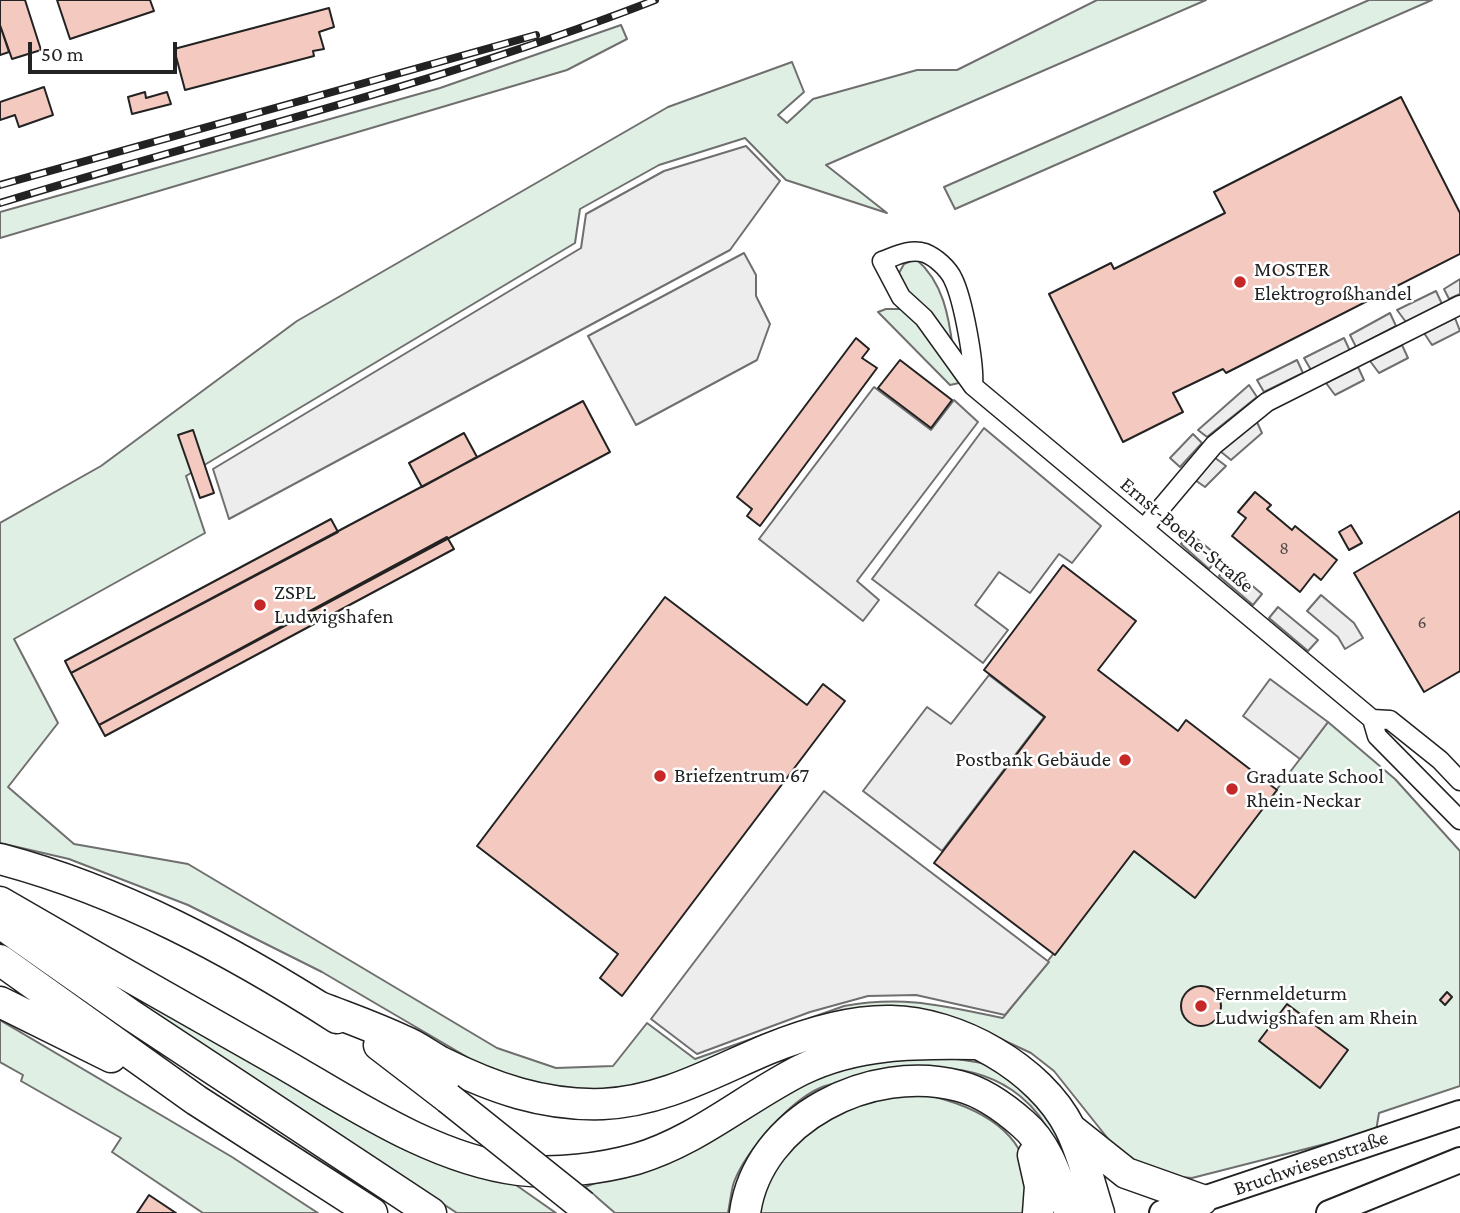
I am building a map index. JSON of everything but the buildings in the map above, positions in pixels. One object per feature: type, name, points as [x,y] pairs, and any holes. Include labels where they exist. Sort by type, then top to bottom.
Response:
[{"type":"highway","points":[[0,859],[176,925],[260,969],[382,1046],[587,1210]]},
{"type":"highway","points":[[0,902],[15,925],[141,1022],[431,1213]]},
{"type":"highway","points":[[15,925],[368,1112],[465,1157],[519,1170],[588,1169],[637,1159],[678,1142],[802,1070],[842,1055],[886,1045],[975,1044]]},
{"type":"highway","points":[[0,960],[196,1100],[372,1213]]},
{"type":"highway","points":[[0,1002],[196,1100]]},
{"type":"highway","points":[[320,1007],[406,1041],[482,1082],[533,1099],[603,1104],[647,1098],[712,1076],[796,1039],[869,1022],[929,1025],[1003,1057],[1028,1075],[1051,1098],[1065,1165],[1070,1213]]},
{"type":"highway","points":[[751,1191],[776,1146],[808,1116],[835,1099],[877,1084],[930,1081],[961,1086],[994,1101],[1025,1125],[1065,1165],[1099,1213]]},
{"type":"highway","points":[[1065,1165],[1126,1173],[1202,1200]]},
{"type":"main road","name":"Bruchwiesenstraße","points":[[1162,1213],[1460,1112]]},
{"type":"main road","points":[[1329,1213],[1460,1160]]},
{"type":"street","name":"Ernst-Boehe-Straße","points":[[973,386],[974,369],[953,279],[941,263],[926,253],[912,251],[882,261],[901,297],[924,318],[973,386],[1372,719],[1377,736],[1460,820]]},
{"type":"street","points":[[1143,528],[1214,445],[1267,402],[1460,305]]},
{"type":"street","name":"Ernst-Boehe-Straße","points":[[1372,719],[1390,720],[1440,760],[1460,781]]},
{"type":"green space","points":[[1097,0],[1206,0],[826,165],[887,213],[786,180],[745,138],[659,165],[580,209],[575,243],[186,476],[205,533],[14,639],[58,723],[8,787],[74,844],[188,864],[497,1048],[556,1068],[613,1066],[647,1023],[695,1059],[844,1006],[866,1003],[924,1003],[1003,1018],[1134,851],[1195,897],[1328,722],[1395,779],[1460,851],[1460,1086],[1379,1113],[1376,1131],[1192,1178],[1168,1176],[1121,1155],[1054,1071],[1031,1053],[975,1027],[921,1015],[674,1078],[600,1092],[558,1090],[512,1078],[479,1064],[322,972],[188,905],[69,859],[0,843],[0,523],[101,466],[297,321],[668,107],[792,62],[804,92],[778,115],[787,123],[813,99],[917,70],[957,70]]},
{"type":"green space","points":[[1369,0],[1432,0],[955,209],[944,187]]},
{"type":"green space","points":[[621,25],[627,39],[567,70],[0,238],[0,212],[440,88]]},
{"type":"green space","points":[[916,259],[939,289],[947,312],[953,350],[911,298],[899,273],[904,264]]},
{"type":"green space","points":[[903,309],[917,322],[959,383],[950,385],[878,312]]},
{"type":"green space","points":[[58,950],[345,1111],[516,1185],[556,1213],[457,1213]]},
{"type":"green space","points":[[0,1020],[232,1157],[318,1213],[203,1213],[112,1152],[121,1138],[21,1081],[23,1075],[0,1062]]},
{"type":"green space","points":[[883,1056],[951,1058],[982,1063],[1012,1078],[1056,1125],[1089,1213],[1080,1213],[1059,1150],[1033,1108],[1002,1084],[982,1075],[941,1068],[877,1074],[829,1085],[808,1094],[770,1128],[748,1156],[734,1182],[728,1213],[615,1213],[585,1187],[655,1160],[815,1076]]},
{"type":"green space","points":[[908,1091],[962,1106],[996,1124],[1010,1136],[1027,1170],[1029,1213],[757,1213],[769,1174],[823,1114]]},
{"type":"shaded area","points":[[746,146],[780,181],[730,250],[229,519],[213,469],[581,248],[586,214],[664,171]]},
{"type":"shaded area","points":[[744,253],[756,275],[756,296],[770,324],[757,360],[636,425],[588,336]]},
{"type":"shaded area","points":[[1460,279],[1460,294],[1449,299],[1444,289]]},
{"type":"shaded area","points":[[1436,291],[1442,304],[1406,322],[1397,310]]},
{"type":"shaded area","points":[[1390,313],[1396,326],[1356,347],[1350,335]]},
{"type":"shaded area","points":[[1455,318],[1460,331],[1432,345],[1424,333]]},
{"type":"shaded area","points":[[1344,338],[1350,351],[1311,370],[1304,358]]},
{"type":"shaded area","points":[[1402,345],[1408,358],[1379,373],[1370,361]]},
{"type":"shaded area","points":[[1297,360],[1303,373],[1264,392],[1257,380]]},
{"type":"shaded area","points":[[1358,367],[1364,380],[1335,395],[1326,383]]},
{"type":"shaded area","points":[[1249,385],[1257,397],[1207,437],[1198,430]]},
{"type":"shaded area","points":[[874,387],[931,430],[954,400],[978,422],[857,581],[879,600],[863,621],[759,539]]},
{"type":"shaded area","points":[[1256,420],[1262,433],[1231,460],[1220,451]]},
{"type":"shaded area","points":[[984,428],[1101,526],[1072,563],[1059,554],[1030,593],[999,572],[975,605],[1008,630],[983,663],[872,579]]},
{"type":"shaded area","points":[[1193,434],[1202,443],[1180,467],[1170,458]]},
{"type":"shaded area","points":[[1214,457],[1226,466],[1205,487],[1195,480]]},
{"type":"shaded area","points":[[1190,533],[1219,557],[1209,569],[1181,544]]},
{"type":"shaded area","points":[[1228,565],[1262,594],[1253,605],[1219,576]]},
{"type":"shaded area","points":[[1321,595],[1354,623],[1363,638],[1345,649],[1338,637],[1307,611]]},
{"type":"shaded area","points":[[1278,607],[1318,640],[1308,651],[1269,618]]},
{"type":"shaded area","points":[[989,675],[1044,717],[942,851],[863,791],[927,707],[951,724]]},
{"type":"shaded area","points":[[1270,679],[1328,722],[1300,759],[1243,716]]},
{"type":"shaded area","points":[[824,791],[1049,962],[1005,1015],[916,995],[868,996],[810,1012],[697,1054],[651,1019]]},
{"type":"railway","points":[[0,203],[493,58],[655,0]]},
{"type":"railway","points":[[0,185],[536,35]]},
{"type":"place","name":"MOSTER Elektrogroßhandel","points":[[1240,282]]},
{"type":"place","name":"ZSPL Ludwigshafen","points":[[260,605]]},
{"type":"place","name":"Postbank Gebäude","points":[[1125,760]]},
{"type":"place","name":"Briefzentrum 67","points":[[660,776]]},
{"type":"place","name":"Graduate School Rhein-Neckar","points":[[1232,789]]},
{"type":"place","name":"Fernmeldeturm Ludwigshafen am Rhein","points":[[1201,1006]]}]
